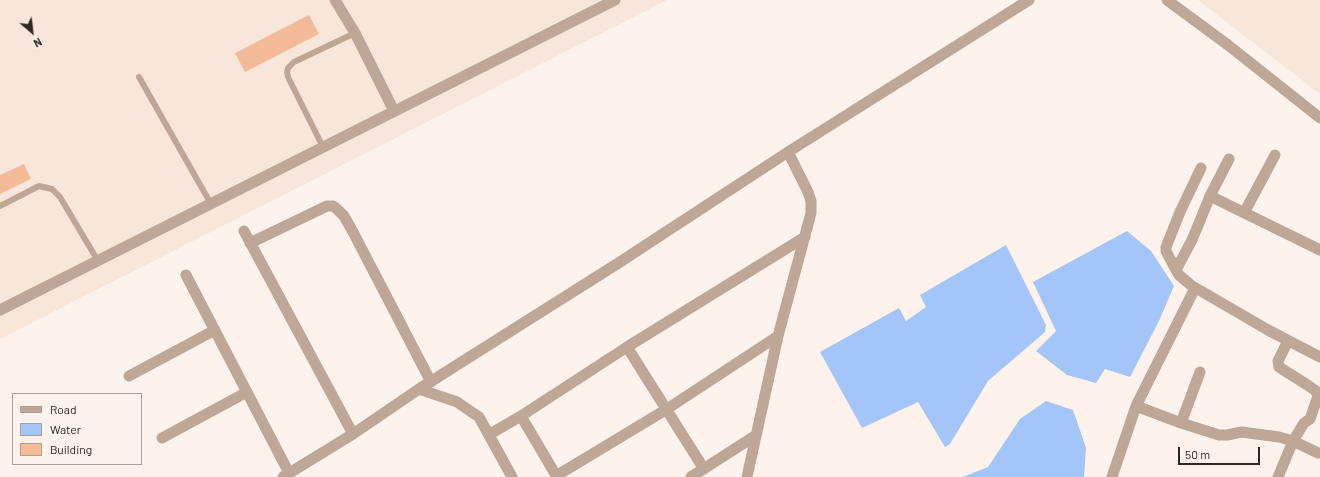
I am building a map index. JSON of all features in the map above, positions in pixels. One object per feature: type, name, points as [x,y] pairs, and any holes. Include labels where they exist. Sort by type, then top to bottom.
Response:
[{"type":"street","points":[[335,0],[355,33],[394,111]]},
{"type":"street","points":[[0,310],[615,0]]},
{"type":"street","points":[[186,275],[247,392],[286,475],[353,434],[419,389],[1028,0]]},
{"type":"street","points":[[1167,0],[1228,45],[1320,118]]},
{"type":"street","points":[[747,477],[778,336],[811,213],[811,201],[808,192],[788,152]]},
{"type":"street","points":[[1244,213],[1275,155]]},
{"type":"street","points":[[1176,270],[1192,240],[1210,196],[1229,159]]},
{"type":"street","points":[[1201,168],[1180,212],[1166,247],[1166,251],[1179,275],[1195,288],[1288,341],[1320,357]]},
{"type":"street","points":[[1210,196],[1320,250]]},
{"type":"street","points":[[250,243],[327,206],[333,206],[337,209],[344,216],[353,232],[431,382]]},
{"type":"street","points":[[244,231],[353,434]]},
{"type":"street","points":[[490,434],[805,237]]},
{"type":"street","points":[[1112,477],[1136,406],[1195,288]]},
{"type":"street","points":[[129,376],[215,330]]},
{"type":"street","points":[[521,416],[557,477],[667,409],[778,336]]},
{"type":"street","points":[[1278,477],[1293,441],[1304,424],[1310,419],[1318,394],[1309,386],[1279,366],[1278,361],[1288,341]]},
{"type":"street","points":[[627,347],[704,469]]},
{"type":"street","points":[[1181,423],[1200,372]]},
{"type":"street","points":[[419,389],[457,402],[470,409],[480,417],[512,477]]},
{"type":"street","points":[[162,438],[247,392]]},
{"type":"street","points":[[1136,406],[1181,423],[1219,435],[1227,436],[1242,432],[1279,437],[1293,441],[1318,453]]},
{"type":"street","points":[[691,477],[756,436]]},
{"type":"lane","points":[[323,147],[288,76],[288,68],[294,62],[355,33]]},
{"type":"lane","points":[[139,77],[211,204]]},
{"type":"lane","points":[[0,206],[39,186],[52,189],[60,197],[98,261]]},
{"type":"shaded area","points":[[0,0],[667,0],[0,339]]},
{"type":"shaded area","points":[[1198,0],[1320,0],[1320,94]]},
{"type":"water","points":[[1127,231],[1151,251],[1174,286],[1159,321],[1130,377],[1105,369],[1096,383],[1067,375],[1036,351],[1056,331],[1033,282]]},
{"type":"water","points":[[1006,245],[1046,325],[1045,332],[988,381],[950,444],[945,447],[918,402],[862,428],[820,352],[899,308],[906,321],[926,307],[920,295]]},
{"type":"water","points":[[1046,401],[1073,410],[1086,448],[1084,477],[963,477],[988,467],[1020,419]]},
{"type":"building","points":[[309,15],[319,34],[245,72],[235,53]]},
{"type":"building","points":[[24,164],[31,179],[0,194],[0,175]]}]
